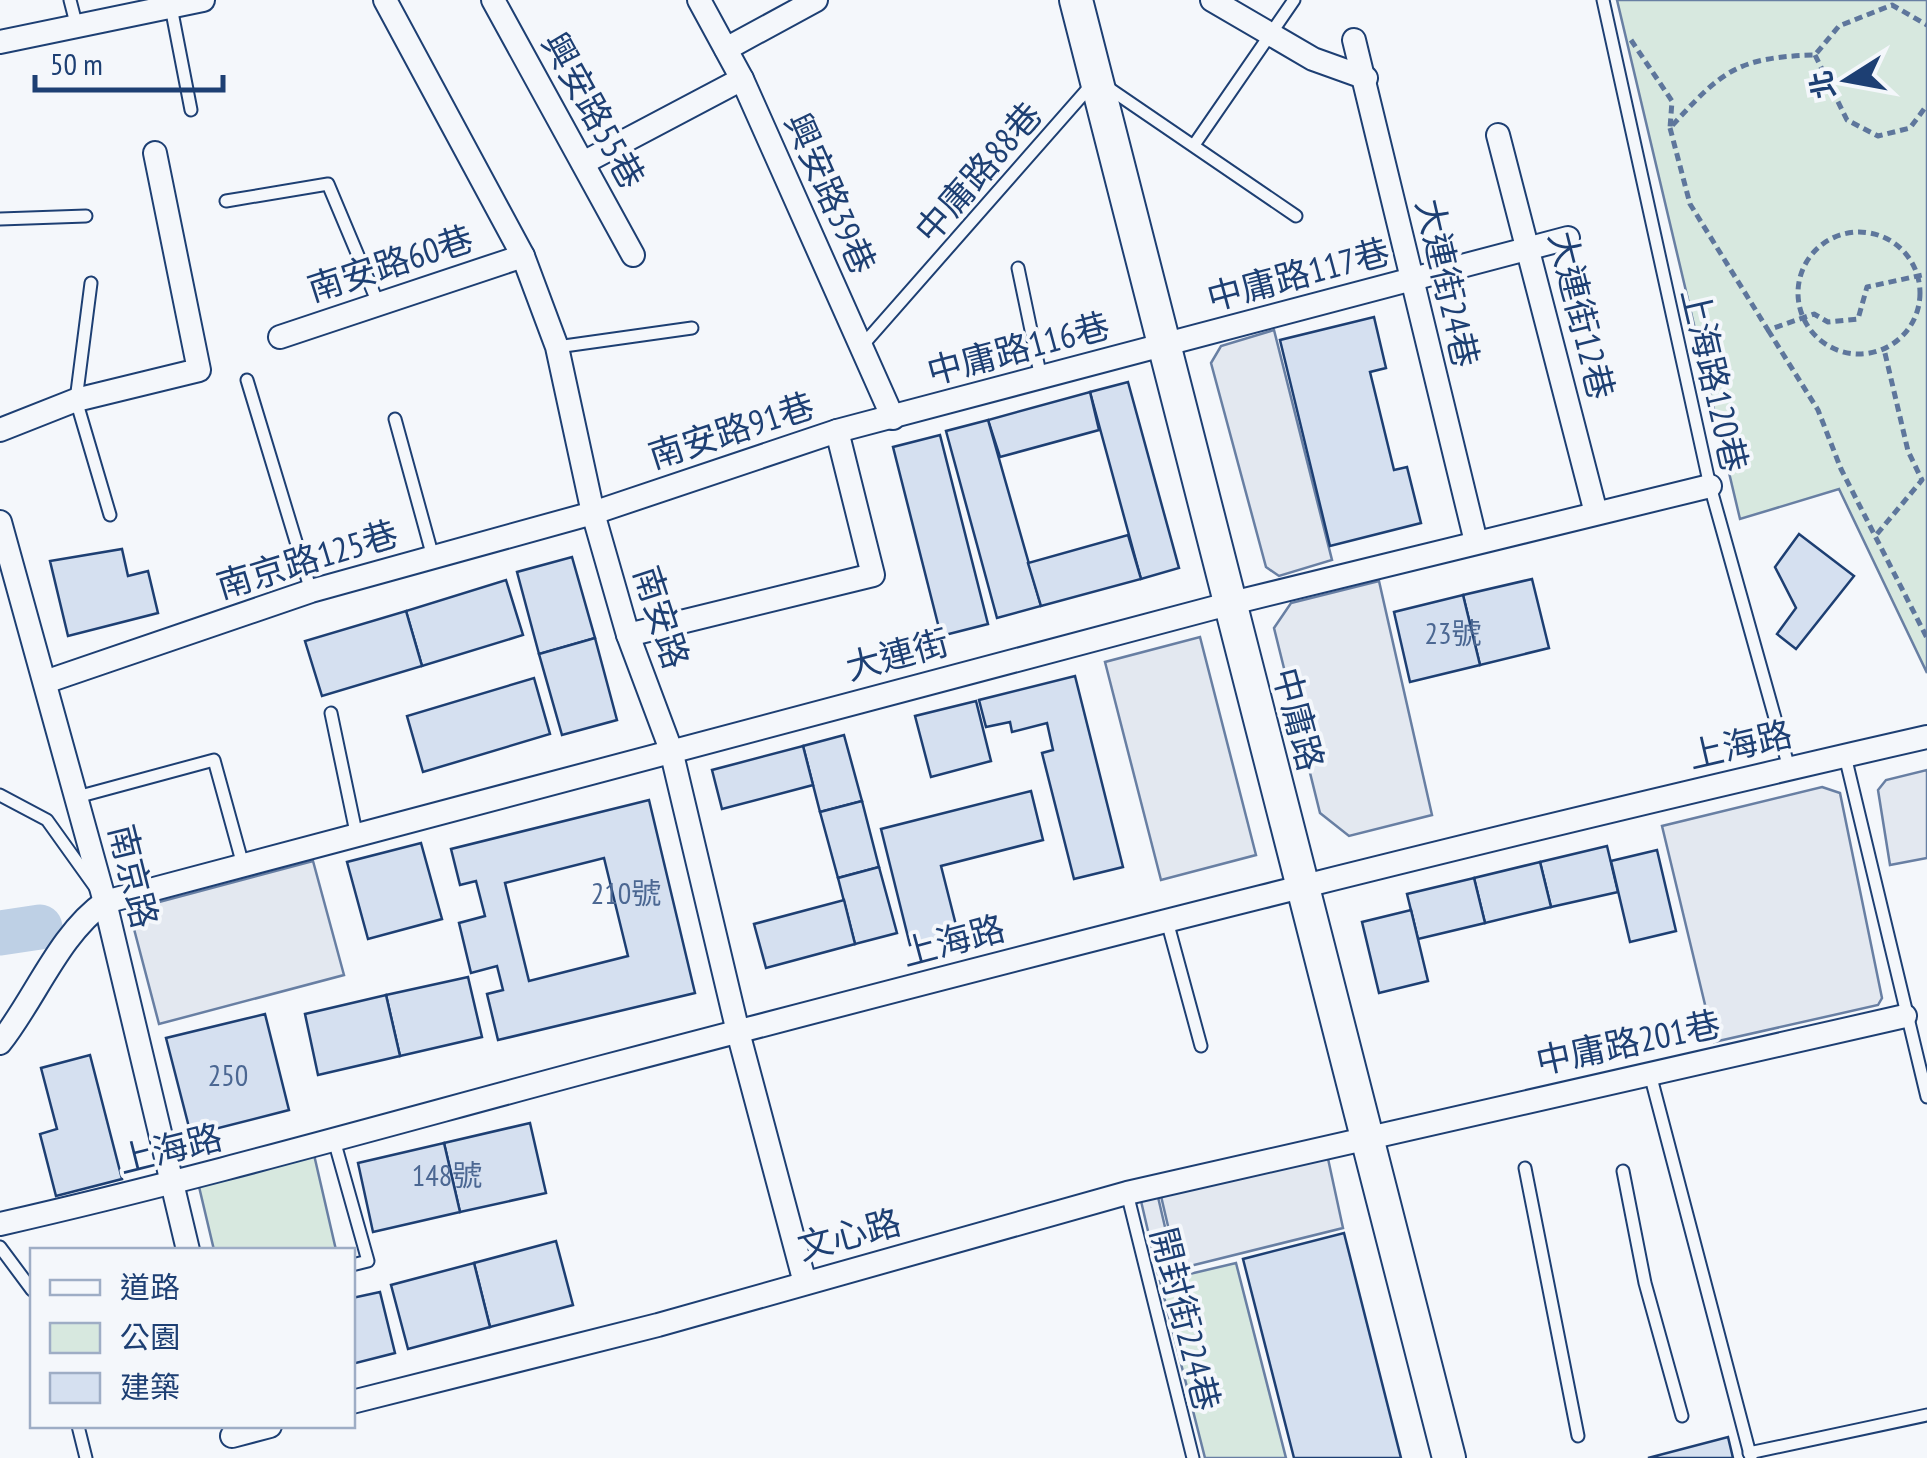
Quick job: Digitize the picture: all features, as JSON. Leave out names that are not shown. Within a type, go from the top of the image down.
[{"type":"street","points":[[0,42],[201,0]]},
{"type":"street","name":"南安路","points":[[386,0],[523,256],[557,347],[593,513],[628,636],[671,750],[738,1032],[805,1283]]},
{"type":"street","name":"興安路55巷","points":[[493,0],[633,255]]},
{"type":"street","name":"興安路39巷","points":[[699,0],[742,80],[893,418]]},
{"type":"street","points":[[726,49],[816,0]]},
{"type":"street","name":"中庸路","points":[[1076,0],[1161,346],[1449,1458]]},
{"type":"street","points":[[1212,0],[1313,59],[1366,78]]},
{"type":"street","name":"大連街24巷","points":[[1354,40],[1476,542]]},
{"type":"street","points":[[583,163],[742,80]]},
{"type":"street","name":"大連街12巷","points":[[1498,135],[1596,513]]},
{"type":"street","points":[[0,430],[76,400],[200,370],[155,153]]},
{"type":"street","name":"中庸路117巷","points":[[1161,346],[1568,238]]},
{"type":"street","name":"南安路60巷","points":[[280,337],[523,256]]},
{"type":"street","name":"中庸路116巷","points":[[893,418],[1161,346]]},
{"type":"street","name":"南安路91巷","points":[[593,513],[837,432],[893,418]]},
{"type":"street","points":[[628,636],[873,576],[837,432]]},
{"type":"street","name":"大連街","points":[[105,902],[1228,604],[1710,486]]},
{"type":"street","name":"南京路125巷","points":[[45,682],[311,590],[593,513]]},
{"type":"street","name":"南京路","points":[[0,522],[78,797],[188,1248]]},
{"type":"street","name":"上海路","points":[[0,1224],[174,1184],[1302,886],[1927,737]]},
{"type":"street","points":[[0,1043],[26,1010],[83,918],[105,902]]},
{"type":"street","name":"中庸路201巷","points":[[1365,1136],[1905,1016]]},
{"type":"street","name":"文心路","points":[[355,1401],[658,1326],[1126,1193],[1365,1136]]},
{"type":"street","points":[[232,1440],[265,1428]]},
{"type":"lane","points":[[70,0],[77,26]]},
{"type":"lane","points":[[1194,146],[1294,0]]},
{"type":"lane","name":"上海路120巷","points":[[1602,0],[1710,486],[1789,768]]},
{"type":"lane","points":[[171,7],[191,110]]},
{"type":"lane","points":[[1096,79],[1296,216]]},
{"type":"lane","name":"中庸路88巷","points":[[861,347],[1096,79]]},
{"type":"lane","points":[[226,202],[328,184],[378,303]]},
{"type":"lane","points":[[0,219],[86,216]]},
{"type":"lane","points":[[1018,268],[1040,378]]},
{"type":"lane","points":[[91,284],[76,400],[110,515]]},
{"type":"lane","points":[[557,347],[692,328]]},
{"type":"lane","points":[[246,380],[311,590]]},
{"type":"lane","points":[[395,419],[432,557]]},
{"type":"lane","points":[[331,714],[357,837]]},
{"type":"lane","points":[[1846,756],[1927,1097]]},
{"type":"lane","points":[[78,797],[214,760],[244,866]]},
{"type":"lane","points":[[0,795],[48,820],[105,902]]},
{"type":"lane","points":[[1167,921],[1200,1046]]},
{"type":"lane","points":[[1650,1074],[1750,1455],[1927,1415]]},
{"type":"lane","points":[[334,1140],[368,1261],[355,1264]]},
{"type":"lane","points":[[1526,1168],[1578,1436]]},
{"type":"lane","points":[[1622,1172],[1682,1416]]},
{"type":"lane","name":"開封街224巷","points":[[1126,1193],[1192,1458]]},
{"type":"lane","points":[[0,1247],[30,1287]]},
{"type":"lane","points":[[78,1428],[86,1458]]},
{"type":"path","points":[[1815,56],[1839,26],[1892,5],[1927,25]]},
{"type":"path","points":[[1623,29],[1672,100],[1670,128],[1690,204],[1818,410],[1841,470],[1927,638]]},
{"type":"path","points":[[1670,128],[1717,76],[1769,56],[1815,56]]},
{"type":"path","points":[[1815,56],[1848,120],[1878,136],[1910,128],[1927,105]]},
{"type":"path","points":[[1844,234],[1883,237],[1900,248],[1916,276],[1919,303],[1913,322],[1884,350],[1844,353],[1826,345],[1804,318],[1797,294],[1800,274],[1825,242],[1844,234]]},
{"type":"path","points":[[1768,330],[1814,314],[1828,322],[1858,320],[1867,287],[1927,274]]},
{"type":"path","points":[[1876,534],[1922,480],[1908,451],[1884,350]]},
{"type":"green space","points":[[1617,0],[1927,0],[1927,673],[1839,489],[1740,519]]},
{"type":"green space","points":[[312,1146],[336,1248],[214,1248],[196,1174]]},
{"type":"green space","points":[[1236,1263],[1286,1458],[1205,1458],[1160,1281]]},
{"type":"shaded area","points":[[1274,330],[1332,560],[1279,576],[1266,567],[1211,363],[1221,346]]},
{"type":"shaded area","points":[[1379,581],[1432,815],[1349,836],[1320,813],[1274,628],[1291,603]]},
{"type":"shaded area","points":[[1200,637],[1256,855],[1161,880],[1105,662]]},
{"type":"shaded area","points":[[1927,770],[1927,858],[1890,865],[1878,790],[1886,780]]},
{"type":"shaded area","points":[[1822,787],[1840,793],[1882,998],[1878,1005],[1714,1042],[1662,826]]},
{"type":"shaded area","points":[[313,861],[344,975],[159,1024],[129,910]]},
{"type":"shaded area","points":[[1327,1154],[1343,1228],[1178,1269],[1161,1196]]},
{"type":"shaded area","points":[[1158,1197],[1175,1270],[1158,1274],[1141,1201]]},
{"type":"building","points":[[1374,317],[1386,368],[1370,372],[1394,470],[1407,467],[1421,523],[1330,546],[1280,340]]},
{"type":"building","points":[[1128,382],[1179,568],[1141,579],[1090,392]]},
{"type":"building","points":[[1090,392],[1099,430],[1000,457],[988,420]]},
{"type":"building","points":[[988,420],[1041,606],[997,618],[946,431]]},
{"type":"building","points":[[940,435],[988,624],[941,636],[893,447]]},
{"type":"building","points":[[1799,534],[1854,576],[1796,649],[1777,634],[1796,608],[1775,567]]},
{"type":"building","points":[[1128,535],[1141,579],[1041,606],[1028,563]]},
{"type":"building","points":[[122,549],[128,576],[148,571],[158,613],[68,636],[50,561]]},
{"type":"building","points":[[572,557],[595,638],[539,654],[517,572]]},
{"type":"building","points":[[1532,579],[1549,648],[1480,665],[1463,595]]},
{"type":"building","points":[[506,580],[523,635],[422,666],[406,611]]},
{"type":"building","points":[[1463,595],[1480,665],[1410,682],[1394,612]]},
{"type":"building","points":[[406,611],[422,666],[322,696],[305,641]]},
{"type":"building","points":[[595,638],[617,720],[562,735],[539,654]]},
{"type":"building","points":[[1075,676],[1123,867],[1074,879],[1042,753],[1053,750],[1047,723],[1012,732],[1010,722],[986,727],[979,700]]},
{"type":"building","points":[[534,678],[550,734],[423,772],[407,716]]},
{"type":"building","points":[[976,701],[991,761],[931,777],[915,716]]},
{"type":"building","points":[[844,735],[862,801],[820,812],[803,746]]},
{"type":"building","points":[[803,746],[813,785],[722,809],[712,770]]},
{"type":"building","points":[[1031,791],[1043,840],[941,866],[958,933],[910,945],[881,829]]},
{"type":"building","points":[[649,800],[695,993],[498,1040],[487,994],[503,990],[497,966],[471,973],[459,923],[485,916],[476,881],[460,885],[451,849]],"holes":[[[604,858],[628,956],[529,981],[505,883]]]},
{"type":"building","points":[[862,801],[879,867],[838,878],[820,812]]},
{"type":"building","points":[[421,843],[442,919],[368,939],[347,862]]},
{"type":"building","points":[[1607,846],[1618,892],[1551,907],[1540,862]]},
{"type":"building","points":[[1657,850],[1676,931],[1630,942],[1611,861]]},
{"type":"building","points":[[1540,862],[1551,907],[1485,923],[1474,878]]},
{"type":"building","points":[[879,867],[897,933],[855,944],[838,878]]},
{"type":"building","points":[[1474,878],[1485,923],[1418,939],[1407,894]]},
{"type":"building","points":[[844,900],[855,944],[766,968],[754,924]]},
{"type":"building","points":[[1411,910],[1428,981],[1379,993],[1362,922]]},
{"type":"building","points":[[468,977],[482,1037],[400,1056],[386,995]]},
{"type":"building","points":[[386,995],[400,1056],[318,1075],[305,1014]]},
{"type":"building","points":[[265,1014],[289,1110],[191,1135],[166,1038]]},
{"type":"building","points":[[90,1055],[122,1179],[56,1196],[40,1134],[57,1129],[41,1068]]},
{"type":"building","points":[[530,1123],[546,1193],[460,1212],[444,1143]]},
{"type":"building","points":[[444,1143],[460,1212],[373,1232],[358,1163]]},
{"type":"building","points":[[1344,1233],[1401,1458],[1294,1458],[1243,1259]]},
{"type":"building","points":[[556,1241],[573,1305],[490,1327],[474,1263]]},
{"type":"building","points":[[474,1263],[490,1327],[408,1349],[391,1285]]},
{"type":"building","points":[[380,1292],[395,1353],[355,1363],[355,1297]]},
{"type":"building","points":[[1728,1437],[1733,1458],[1648,1458]]},
{"type":"waterway","points":[[0,933],[40,927]]}]
